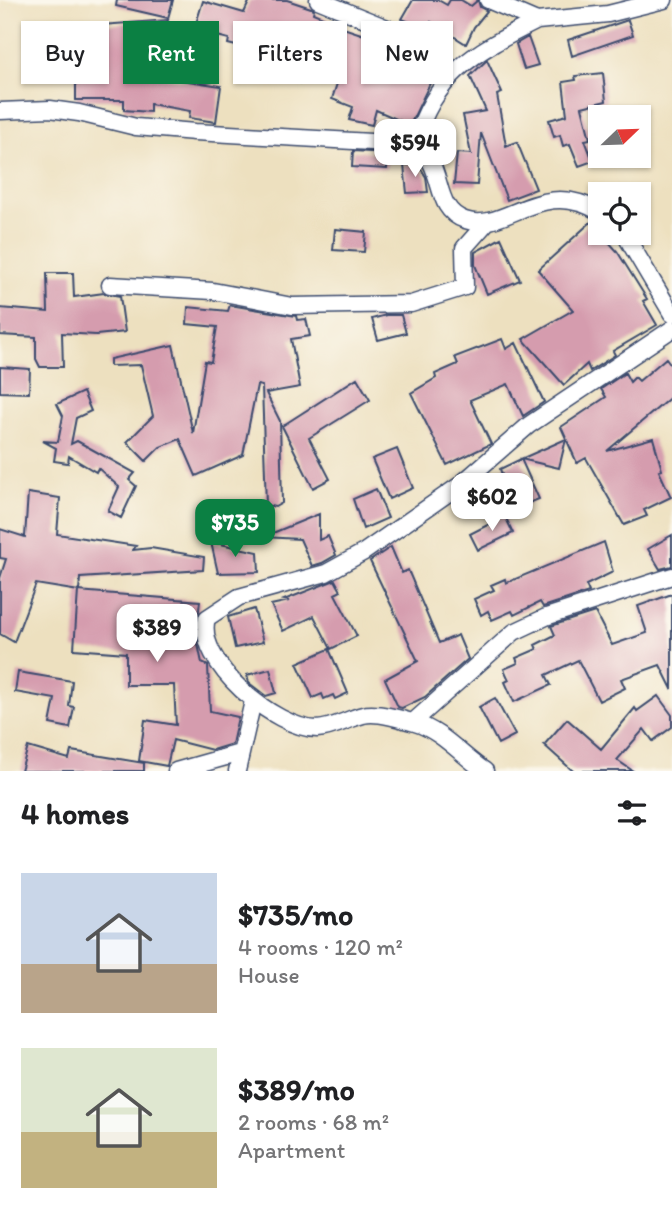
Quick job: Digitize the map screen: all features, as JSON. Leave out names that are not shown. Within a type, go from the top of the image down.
[{"type":"street","points":[[318,0],[370,21]]},
{"type":"street","points":[[488,0],[537,21]]},
{"type":"street","points":[[453,72],[499,40],[537,21],[608,14],[664,0]]},
{"type":"street","points":[[413,147],[425,112],[444,84]]},
{"type":"street","points":[[0,111],[50,109],[136,127],[389,143],[413,147],[431,160],[441,195],[453,214],[468,221],[488,221],[549,200],[588,204]]},
{"type":"street","points":[[110,285],[213,291],[292,306],[411,304],[461,291],[465,287],[464,248],[488,221]]},
{"type":"street","points":[[631,245],[672,314]]},
{"type":"street","points":[[485,771],[430,728],[413,722],[366,713],[333,727],[315,729],[253,701],[209,649],[204,626],[207,618],[239,597],[326,573],[364,552],[460,485],[529,425],[672,329]]},
{"type":"street","points":[[413,722],[513,632],[546,617],[672,576]]},
{"type":"street","points":[[237,771],[253,701]]},
{"type":"street","points":[[176,771],[240,753]]},
{"type":"building","points":[[117,0],[173,0],[168,18],[116,6]]},
{"type":"building","points":[[250,0],[287,0],[314,9],[313,13],[332,21],[233,21],[233,45],[228,44],[229,39],[219,36],[219,21],[197,21],[203,1],[244,13]]},
{"type":"building","points":[[413,0],[438,0],[447,5],[450,0],[461,0],[471,6],[478,0],[480,7],[487,11],[474,27],[466,44],[453,36],[453,21],[402,19]]},
{"type":"building","points":[[628,20],[633,35],[572,56],[568,40]]},
{"type":"building","points":[[123,23],[123,84],[221,86],[216,122],[189,118],[190,111],[150,104],[150,112],[124,110],[124,100],[76,100],[76,84],[109,84],[109,24]]},
{"type":"building","points":[[347,29],[361,34],[361,84],[430,84],[410,125],[376,110],[372,125],[349,120],[353,107],[332,99],[337,84],[347,84]]},
{"type":"building","points":[[528,37],[538,65],[524,69],[516,44]]},
{"type":"building","points":[[487,60],[502,93],[497,95],[506,146],[517,142],[536,189],[507,200],[481,133],[477,185],[454,184],[457,153],[471,154],[463,115],[486,111],[470,76]]},
{"type":"building","points":[[603,73],[606,101],[582,107],[588,131],[588,139],[585,140],[588,163],[579,166],[570,144],[563,146],[560,135],[554,137],[549,120],[567,115],[563,82],[576,80],[575,76]]},
{"type":"building","points":[[353,151],[388,153],[387,169],[352,167]]},
{"type":"building","points":[[418,164],[426,177],[428,192],[407,193],[404,165]]},
{"type":"building","points":[[588,225],[588,245],[612,245],[617,251],[647,299],[643,301],[657,325],[613,351],[615,355],[590,371],[587,364],[564,385],[523,339],[573,310],[538,270]]},
{"type":"building","points":[[335,229],[366,232],[364,252],[333,250]]},
{"type":"building","points":[[501,238],[520,280],[487,294],[475,265],[475,252]]},
{"type":"building","points":[[47,273],[73,273],[74,297],[104,293],[120,296],[125,332],[96,335],[62,333],[63,367],[40,367],[36,359],[36,337],[0,335],[0,308],[48,312]]},
{"type":"building","points":[[230,305],[296,316],[297,320],[306,319],[310,336],[291,339],[300,387],[266,393],[280,421],[282,503],[275,507],[266,505],[262,386],[257,385],[243,455],[196,476],[180,439],[160,447],[146,461],[127,442],[153,416],[141,365],[110,366],[110,359],[173,345],[193,433],[205,361],[211,362],[217,327],[187,324],[188,307],[228,311]]},
{"type":"building","points":[[401,315],[406,333],[378,340],[372,319]]},
{"type":"building","points":[[502,339],[506,349],[516,343],[544,402],[523,416],[508,384],[470,400],[491,444],[447,465],[411,393],[436,378],[435,374],[458,364],[455,357]]},
{"type":"building","points":[[666,358],[672,366],[672,396],[607,451],[653,438],[662,470],[659,471],[671,497],[644,510],[647,516],[624,525],[586,458],[577,463],[561,427],[606,397],[601,389],[625,373],[630,382],[635,377],[639,381]]},
{"type":"building","points":[[0,367],[30,369],[29,393],[0,392]]},
{"type":"building","points":[[357,378],[370,400],[309,438],[330,479],[313,488],[282,426]]},
{"type":"building","points":[[83,392],[91,411],[76,418],[71,444],[77,441],[135,473],[129,480],[136,486],[121,518],[108,511],[119,487],[98,468],[96,472],[69,456],[68,463],[54,461],[56,448],[43,441],[58,442],[63,416],[57,404]]},
{"type":"building","points":[[566,439],[559,468],[521,459]]},
{"type":"building","points":[[397,449],[413,488],[389,499],[372,459]]},
{"type":"building","points":[[521,459],[539,499],[514,509],[500,469]]},
{"type":"building","points":[[376,489],[388,518],[363,529],[353,499]]},
{"type":"building","points":[[28,493],[60,498],[57,534],[136,546],[133,550],[151,548],[204,557],[203,570],[80,578],[79,591],[36,584],[14,642],[0,634],[0,578],[6,559],[0,558],[0,529],[25,537]]},
{"type":"building","points":[[319,514],[319,540],[328,536],[336,555],[322,563],[312,566],[300,539],[263,537]]},
{"type":"building","points":[[505,516],[513,533],[478,550],[470,534]]},
{"type":"building","points":[[672,535],[672,566],[660,569],[648,549]]},
{"type":"building","points":[[211,542],[258,552],[259,572],[218,573]]},
{"type":"building","points":[[604,542],[613,572],[586,585],[589,592],[543,607],[540,602],[514,615],[512,611],[492,620],[488,611],[481,615],[474,599],[494,590],[491,585],[505,579],[506,583]]},
{"type":"building","points":[[391,547],[402,573],[408,570],[439,643],[458,635],[468,659],[425,697],[402,708],[398,707],[385,679],[418,661],[370,561]]},
{"type":"building","points":[[335,580],[341,591],[335,594],[357,636],[331,649],[314,616],[283,631],[271,605],[289,601],[284,600]]},
{"type":"building","points":[[78,591],[200,601],[196,635],[202,663],[208,666],[210,711],[238,717],[232,744],[212,750],[173,740],[167,766],[139,761],[145,720],[176,725],[174,685],[126,685],[126,653],[74,649]]},
{"type":"building","points":[[672,594],[672,689],[660,665],[621,679],[625,688],[599,701],[578,660],[546,675],[551,685],[514,702],[505,682],[509,680],[504,669],[518,663],[516,658],[537,649],[535,645],[555,635],[551,626],[595,612],[612,645],[647,633],[638,606]]},
{"type":"building","points":[[254,609],[263,642],[235,648],[228,617]]},
{"type":"building","points":[[329,649],[348,693],[335,699],[333,695],[324,699],[322,694],[313,698],[297,663]]},
{"type":"building","points":[[270,669],[276,693],[266,696],[249,683],[247,675]]},
{"type":"building","points":[[18,672],[72,681],[69,706],[74,707],[70,728],[50,724],[55,699],[15,692]]},
{"type":"building","points":[[658,696],[672,715],[672,727],[653,741],[644,729],[617,760],[633,771],[573,771],[544,745],[567,719],[601,749],[635,708],[637,711]]},
{"type":"building","points":[[495,698],[515,735],[498,744],[479,707]]},
{"type":"building","points":[[28,747],[69,759],[71,751],[144,763],[144,771],[21,771]]}]
